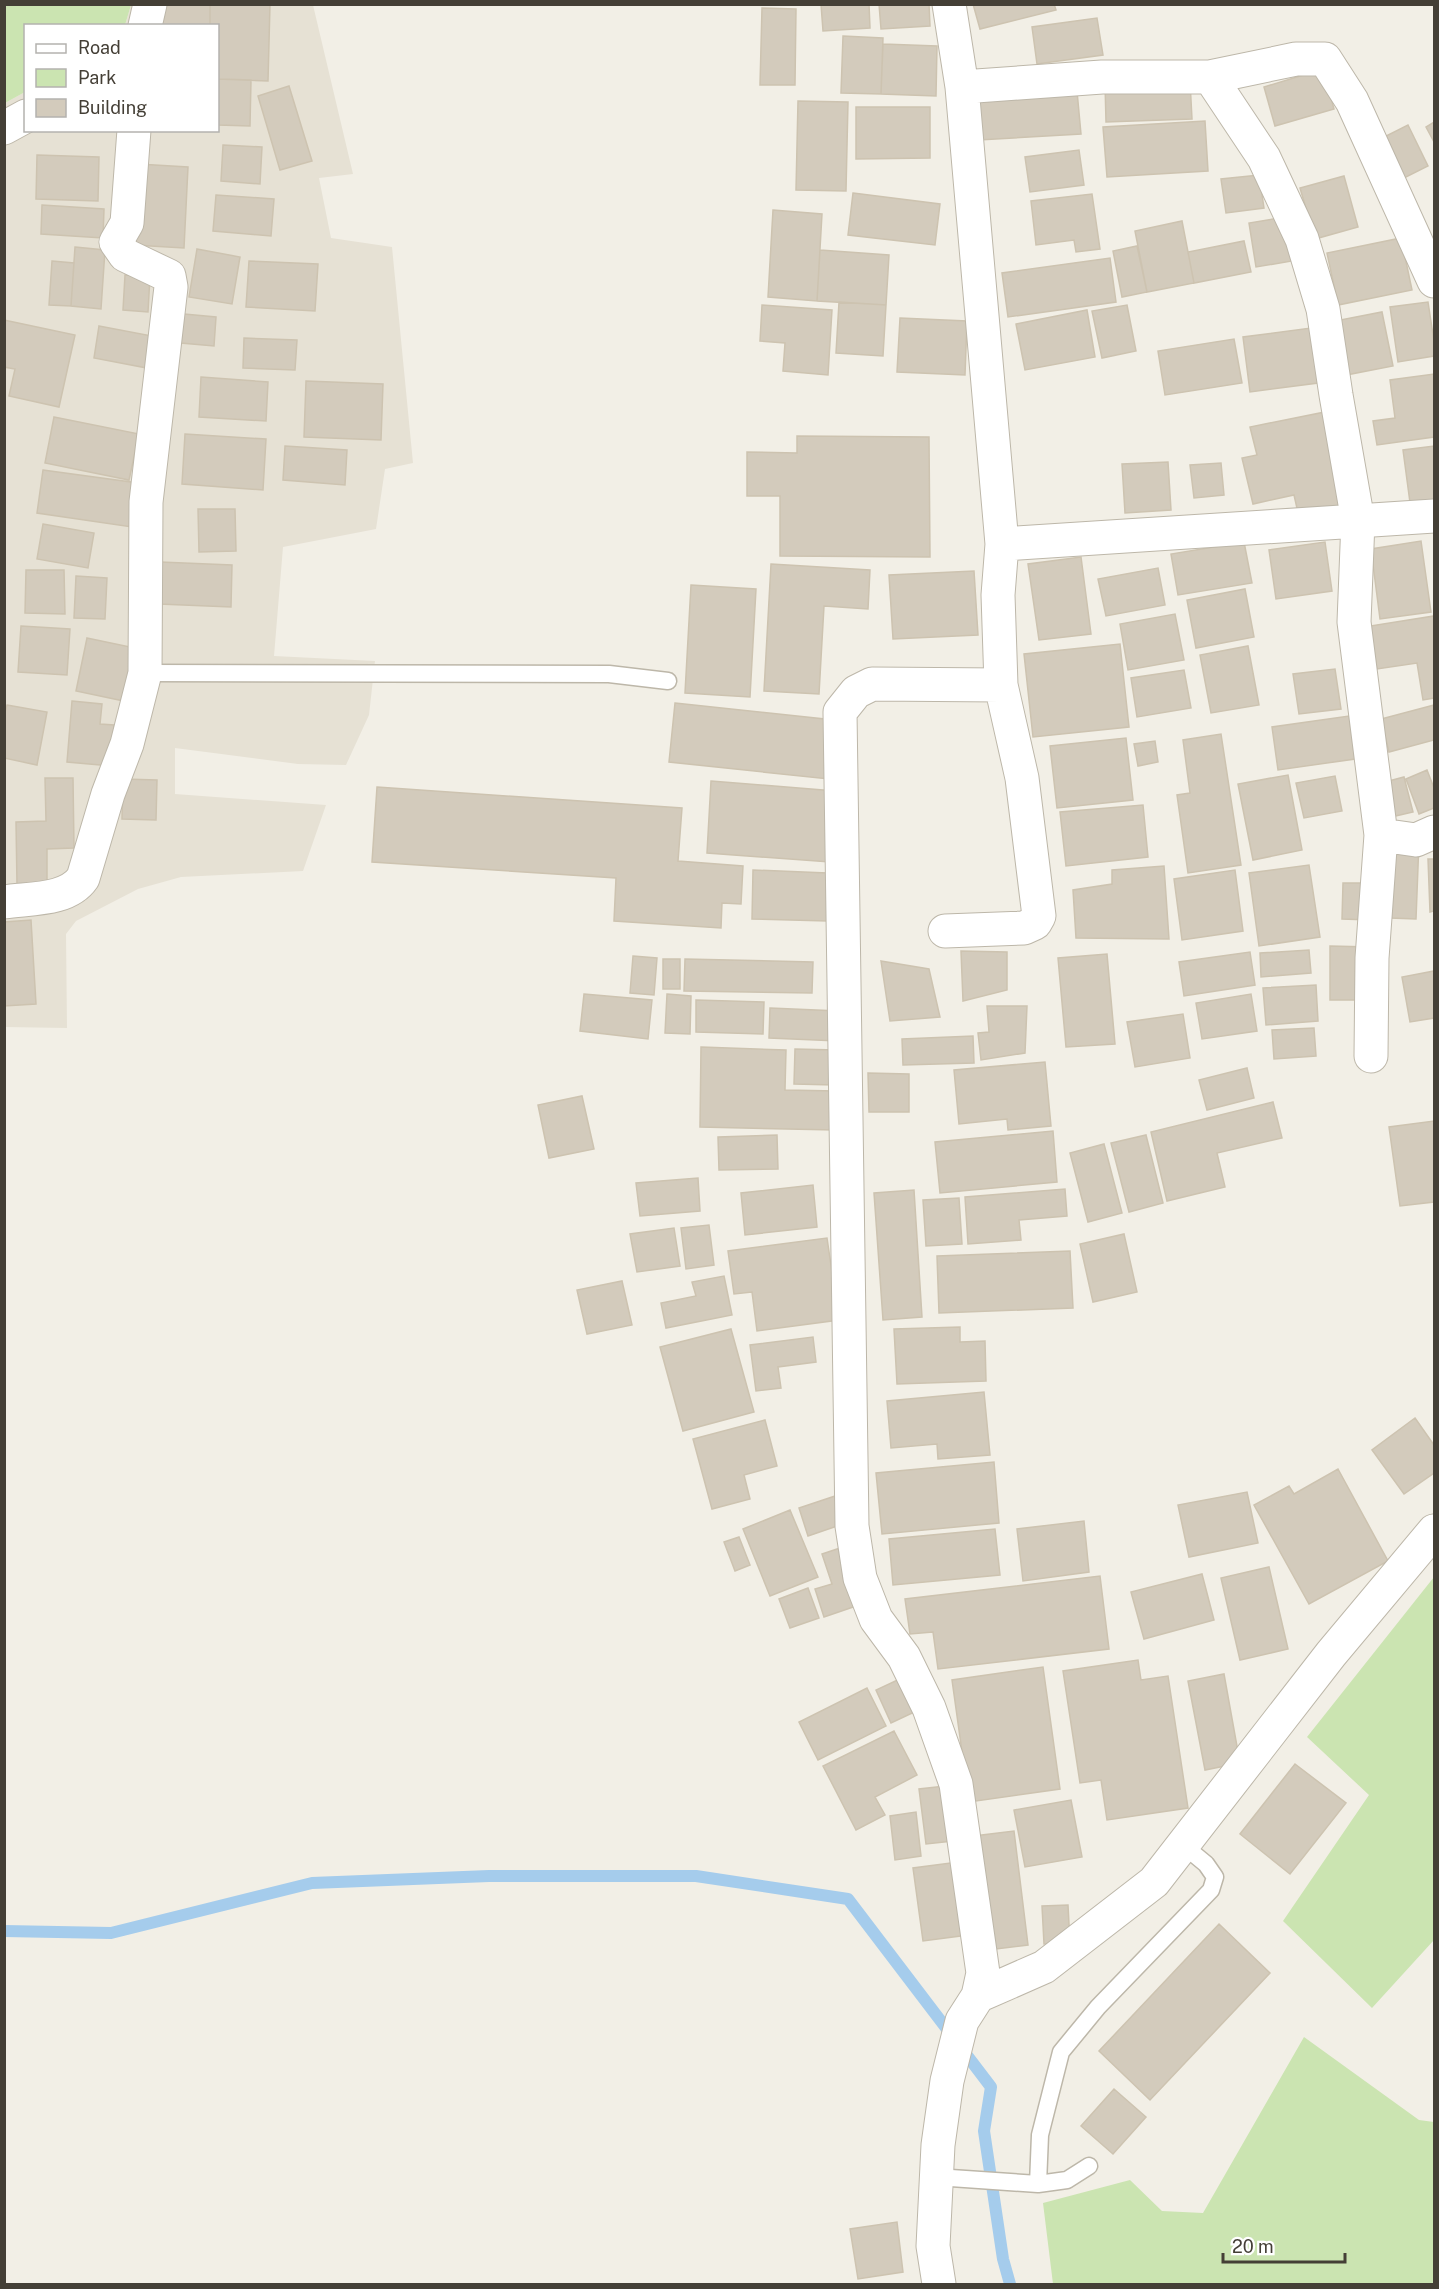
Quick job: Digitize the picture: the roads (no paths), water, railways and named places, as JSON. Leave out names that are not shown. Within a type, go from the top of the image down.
[{"type":"street","points":[[145,24],[150,4]]},
{"type":"street","points":[[945,931],[1024,928],[1035,923],[1039,915],[1022,778],[1001,685],[998,595],[1002,544],[962,87],[949,4]]},
{"type":"street","points":[[962,87],[1102,77],[1210,77],[1296,59],[1325,59],[1352,101],[1434,281]]},
{"type":"street","points":[[1210,77],[1264,158],[1302,238],[1323,309],[1358,521],[1353,622],[1381,835],[1372,958],[1371,1056]]},
{"type":"street","points":[[4,128],[24,117]]},
{"type":"street","points":[[4,902],[67,893],[77,887],[83,878],[108,794],[127,744],[145,673],[146,502],[171,287],[169,276],[125,255],[116,242],[127,223],[134,132]]},
{"type":"street","points":[[1002,544],[1434,516]]},
{"type":"street","points":[[939,2284],[933,2246],[938,2145],[947,2081],[983,1972],[956,1784],[929,1708],[904,1657],[876,1619],[860,1578],[852,1526],[840,712],[856,692],[872,684],[1001,685]]},
{"type":"street","points":[[1381,835],[1416,840],[1434,832]]},
{"type":"street","points":[[970,2009],[1044,1966],[1154,1882],[1331,1654],[1434,1531]]},
{"type":"lane","points":[[145,673],[609,674],[668,681]]},
{"type":"lane","points":[[1038,2184],[1040,2135],[1061,2052],[1098,2007],[1211,1890],[1215,1877],[1206,1864],[1183,1845]]},
{"type":"lane","points":[[936,2177],[1038,2184],[1067,2180],[1089,2166]]},
{"type":"waterway","points":[[4,1931],[111,1933],[312,1883],[489,1876],[696,1876],[848,1899],[991,2087],[984,2131],[1003,2259],[1010,2284]]}]
